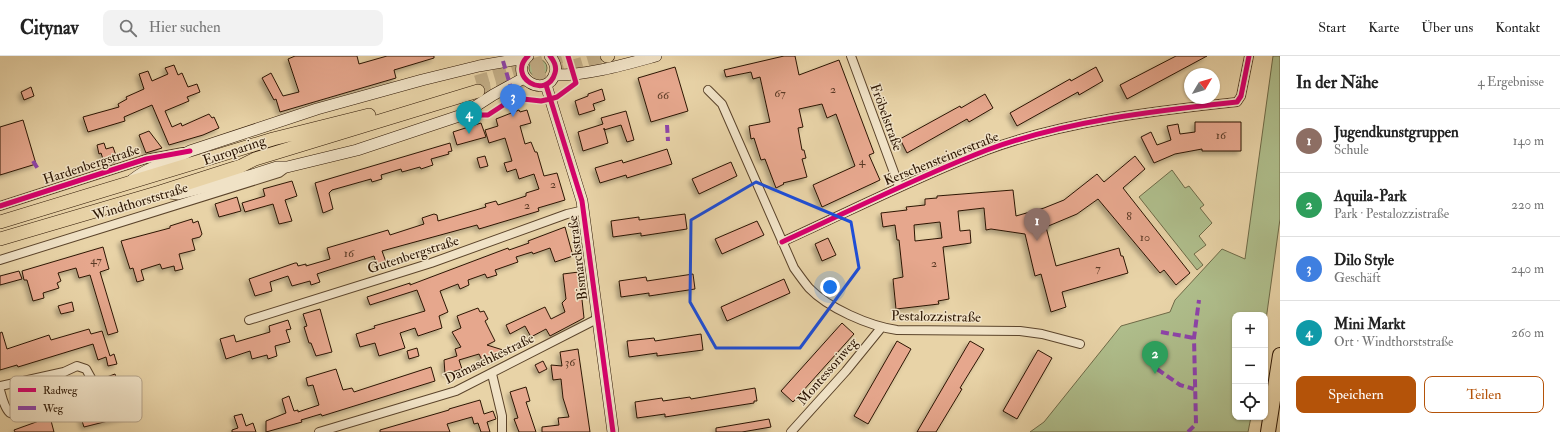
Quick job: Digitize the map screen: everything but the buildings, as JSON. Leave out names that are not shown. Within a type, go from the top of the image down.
[{"type":"highway","name":"Europaring","points":[[0,222],[273,139],[323,125],[356,119],[477,86],[255,159],[241,166],[0,240]]},
{"type":"highway","points":[[1268,432],[1280,355]]},
{"type":"main road","points":[[554,75],[574,75],[612,68],[656,56]]},
{"type":"main road","points":[[526,57],[522,69],[524,78],[533,85],[546,85],[554,75],[555,65],[552,57]]},
{"type":"main road","name":"Hardenbergstraße","points":[[190,151],[317,109],[422,80],[526,57]]},
{"type":"main road","name":"Windthorststraße","points":[[160,192],[178,194],[277,167],[288,167],[357,150],[462,115],[493,94],[524,78]]},
{"type":"main road","name":"Bismarckstraße","points":[[546,85],[584,210],[596,319],[613,432]]},
{"type":"main road","name":"Europaring","points":[[128,184],[140,172],[170,161],[190,151]]},
{"type":"street","name":"Fröbelstraße","points":[[851,56],[899,186]]},
{"type":"street","name":"Kerschensteinerstraße","points":[[782,242],[899,186],[987,150],[1067,126],[1184,107],[1237,102],[1241,96],[1249,56]]},
{"type":"street","name":"Pestalozzistraße","points":[[708,90],[716,96],[722,104],[794,268],[809,288],[820,297],[847,313],[881,328],[897,330],[1020,331],[1042,334],[1080,344]]},
{"type":"street","name":"Hardenbergstraße","points":[[0,206],[146,159],[190,151]]},
{"type":"street","name":"Windthorststraße","points":[[0,260],[279,173],[288,167]]},
{"type":"street","name":"Gutenbergstraße","points":[[250,320],[431,263],[567,214],[584,210]]},
{"type":"street","name":"Damaschkestraße","points":[[319,432],[456,390],[492,374],[596,319]]},
{"type":"street","name":"Montessoriweg","points":[[792,432],[881,328]]},
{"type":"street","points":[[46,376],[64,372],[77,366],[86,370],[90,376]]},
{"type":"street","points":[[492,374],[502,416],[502,432]]},
{"type":"street","points":[[0,386],[10,384]]},
{"type":"street","points":[[0,390],[10,413]]},
{"type":"highlighted area","points":[[756,182],[851,222],[859,268],[800,348],[716,348],[690,302],[691,220]]},
{"type":"green space","points":[[1273,56],[1280,56],[1280,219],[1267,312],[1232,312],[1232,420],[1250,420],[1248,432],[1030,432],[1044,422],[1121,326],[1170,312],[1175,300],[1222,249],[1245,259]]},
{"type":"green space","points":[[534,59],[542,59],[547,64],[545,75],[542,77],[534,77],[529,72],[529,64]]},
{"type":"green space","points":[[1172,170],[1185,188],[1189,186],[1204,205],[1200,208],[1212,223],[1199,236],[1206,245],[1194,254],[1203,265],[1197,270],[1139,197]]},
{"type":"tunnel","points":[[476,82],[563,56]]},
{"type":"tunnel","points":[[478,91],[503,87],[607,56]]},
{"type":"marked path","points":[[503,61],[514,98]]},
{"type":"marked path","points":[[667,125],[668,141]]},
{"type":"marked path","points":[[33,161],[38,169]]},
{"type":"marked path","points":[[1188,432],[1196,424],[1194,338],[1199,300]]},
{"type":"marked path","points":[[1161,332],[1194,338]]},
{"type":"marked path","points":[[1157,369],[1180,385],[1194,389]]},
{"type":"cycle path","points":[[528,56],[523,64],[522,71],[525,78],[530,83],[537,85],[544,85],[551,81],[555,73],[555,64],[550,56]]},
{"type":"cycle path","points":[[462,115],[488,115],[514,98],[541,101],[557,97],[576,83],[568,56]]},
{"type":"cycle path","points":[[782,242],[935,171],[987,150],[1017,140],[1079,124],[1110,118],[1237,102],[1241,96],[1249,56]]},
{"type":"cycle path","points":[[546,85],[582,201],[613,432]]},
{"type":"cycle path","points":[[0,206],[146,159],[190,151]]},
{"type":"place","name":"Dilo Style","points":[[513,117]]},
{"type":"place","name":"Mini Markt","points":[[469,134]]},
{"type":"place","name":"Jugendkunstgruppen","points":[[1037,241]]},
{"type":"place","name":"Aquila-Park","points":[[1155,374]]}]
